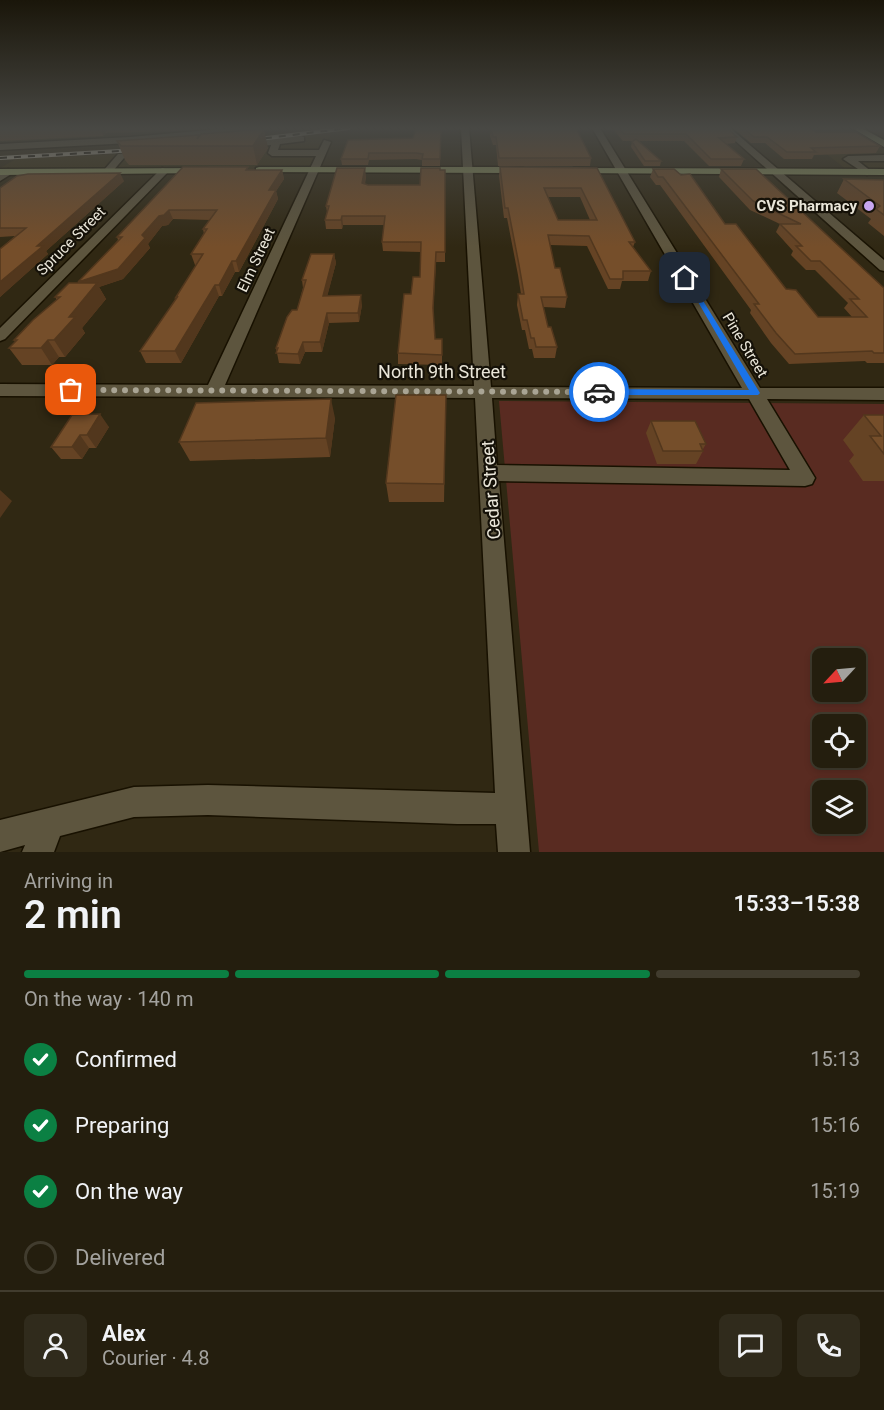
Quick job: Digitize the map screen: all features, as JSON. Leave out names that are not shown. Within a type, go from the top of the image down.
[{"type":"main road","points":[[5,172],[211,170]]},
{"type":"main road","points":[[244,170],[538,170]]},
{"type":"main road","points":[[560,171],[884,172]]},
{"type":"street","name":"Pine Street","points":[[490,473],[805,478],[618,168]]},
{"type":"street","points":[[771,168],[884,267]]},
{"type":"street","points":[[861,168],[867,172]]},
{"type":"street","name":"Spruce Street","points":[[0,336],[165,170]]},
{"type":"street","name":"Elm Street","points":[[213,391],[316,170]]},
{"type":"street","name":"Cedar Street","points":[[468,170],[514,852]]},
{"type":"street","points":[[0,178],[5,172]]},
{"type":"street","name":"North 9th Street","points":[[0,390],[884,394]]},
{"type":"street","points":[[0,836],[43,839],[134,802],[208,800],[458,809],[511,808]]},
{"type":"shaded area","points":[[0,168],[317,168],[316,170],[11,171],[0,178]]},
{"type":"shaded area","points":[[844,168],[884,168],[884,172],[850,172]]},
{"type":"shaded area","points":[[499,401],[884,404],[884,852],[539,852]]},
{"type":"building","points":[[182,168],[282,170],[269,190],[276,190],[236,261],[232,261],[219,285],[215,285],[175,351],[140,351],[178,296],[176,297],[203,254],[191,254],[207,229],[203,229],[217,210],[169,210],[159,216],[142,235],[145,238],[118,269],[78,282],[122,237],[117,237]]},
{"type":"building","points":[[337,168],[365,168],[362,183],[368,185],[420,185],[421,168],[445,170],[445,252],[436,252],[433,308],[435,339],[442,339],[442,355],[398,353],[404,294],[411,294],[413,277],[420,277],[421,242],[382,242],[385,216],[342,216],[341,220],[325,220],[329,206],[326,206]]},
{"type":"building","points":[[500,168],[597,168],[635,242],[629,242],[651,271],[623,271],[623,279],[610,279],[589,236],[548,235],[555,268],[560,268],[567,297],[541,297],[548,327],[551,327],[557,347],[536,347],[534,338],[531,338],[527,320],[523,320],[518,294],[524,294],[508,208],[505,208]],"holes":[[[544,188],[581,188],[597,220],[558,220]]]},
{"type":"building","points":[[653,169],[674,169],[681,175],[690,174],[725,224],[736,224],[786,289],[796,290],[818,317],[867,317],[850,299],[859,299],[820,261],[811,261],[796,246],[802,246],[780,224],[801,224],[753,201],[721,169],[756,169],[884,288],[884,353],[872,351],[795,354],[754,304],[759,304],[663,177],[658,177]]},
{"type":"building","points":[[120,173],[37,246],[43,246],[0,282],[0,249],[26,228],[0,228],[0,188],[17,176],[28,174]]},
{"type":"building","points":[[844,179],[884,180],[884,215],[876,209],[880,206]]},
{"type":"building","points":[[311,254],[334,254],[323,296],[361,295],[358,313],[327,313],[320,342],[303,342],[298,354],[276,353],[287,317],[292,310],[297,310],[306,280],[302,280]]},
{"type":"building","points":[[69,283],[97,283],[69,317],[75,317],[54,340],[48,340],[41,348],[9,348],[33,320],[60,297],[55,297]]},
{"type":"building","points":[[396,395],[446,395],[444,484],[386,483]]},
{"type":"building","points":[[331,399],[326,438],[179,442],[196,403]]},
{"type":"building","points":[[100,414],[87,435],[80,435],[72,447],[51,447],[72,415]]},
{"type":"building","points":[[864,415],[884,415],[884,454],[870,436],[881,436]]},
{"type":"building","points":[[651,421],[695,421],[706,444],[700,444],[703,451],[663,451]]},
{"type":"way so far","points":[[71,390],[599,392]]},
{"type":"place","name":"CVS Pharmacy","points":[[869,206]]},
{"type":"route","points":[[599,392],[755,393],[685,278]]}]
